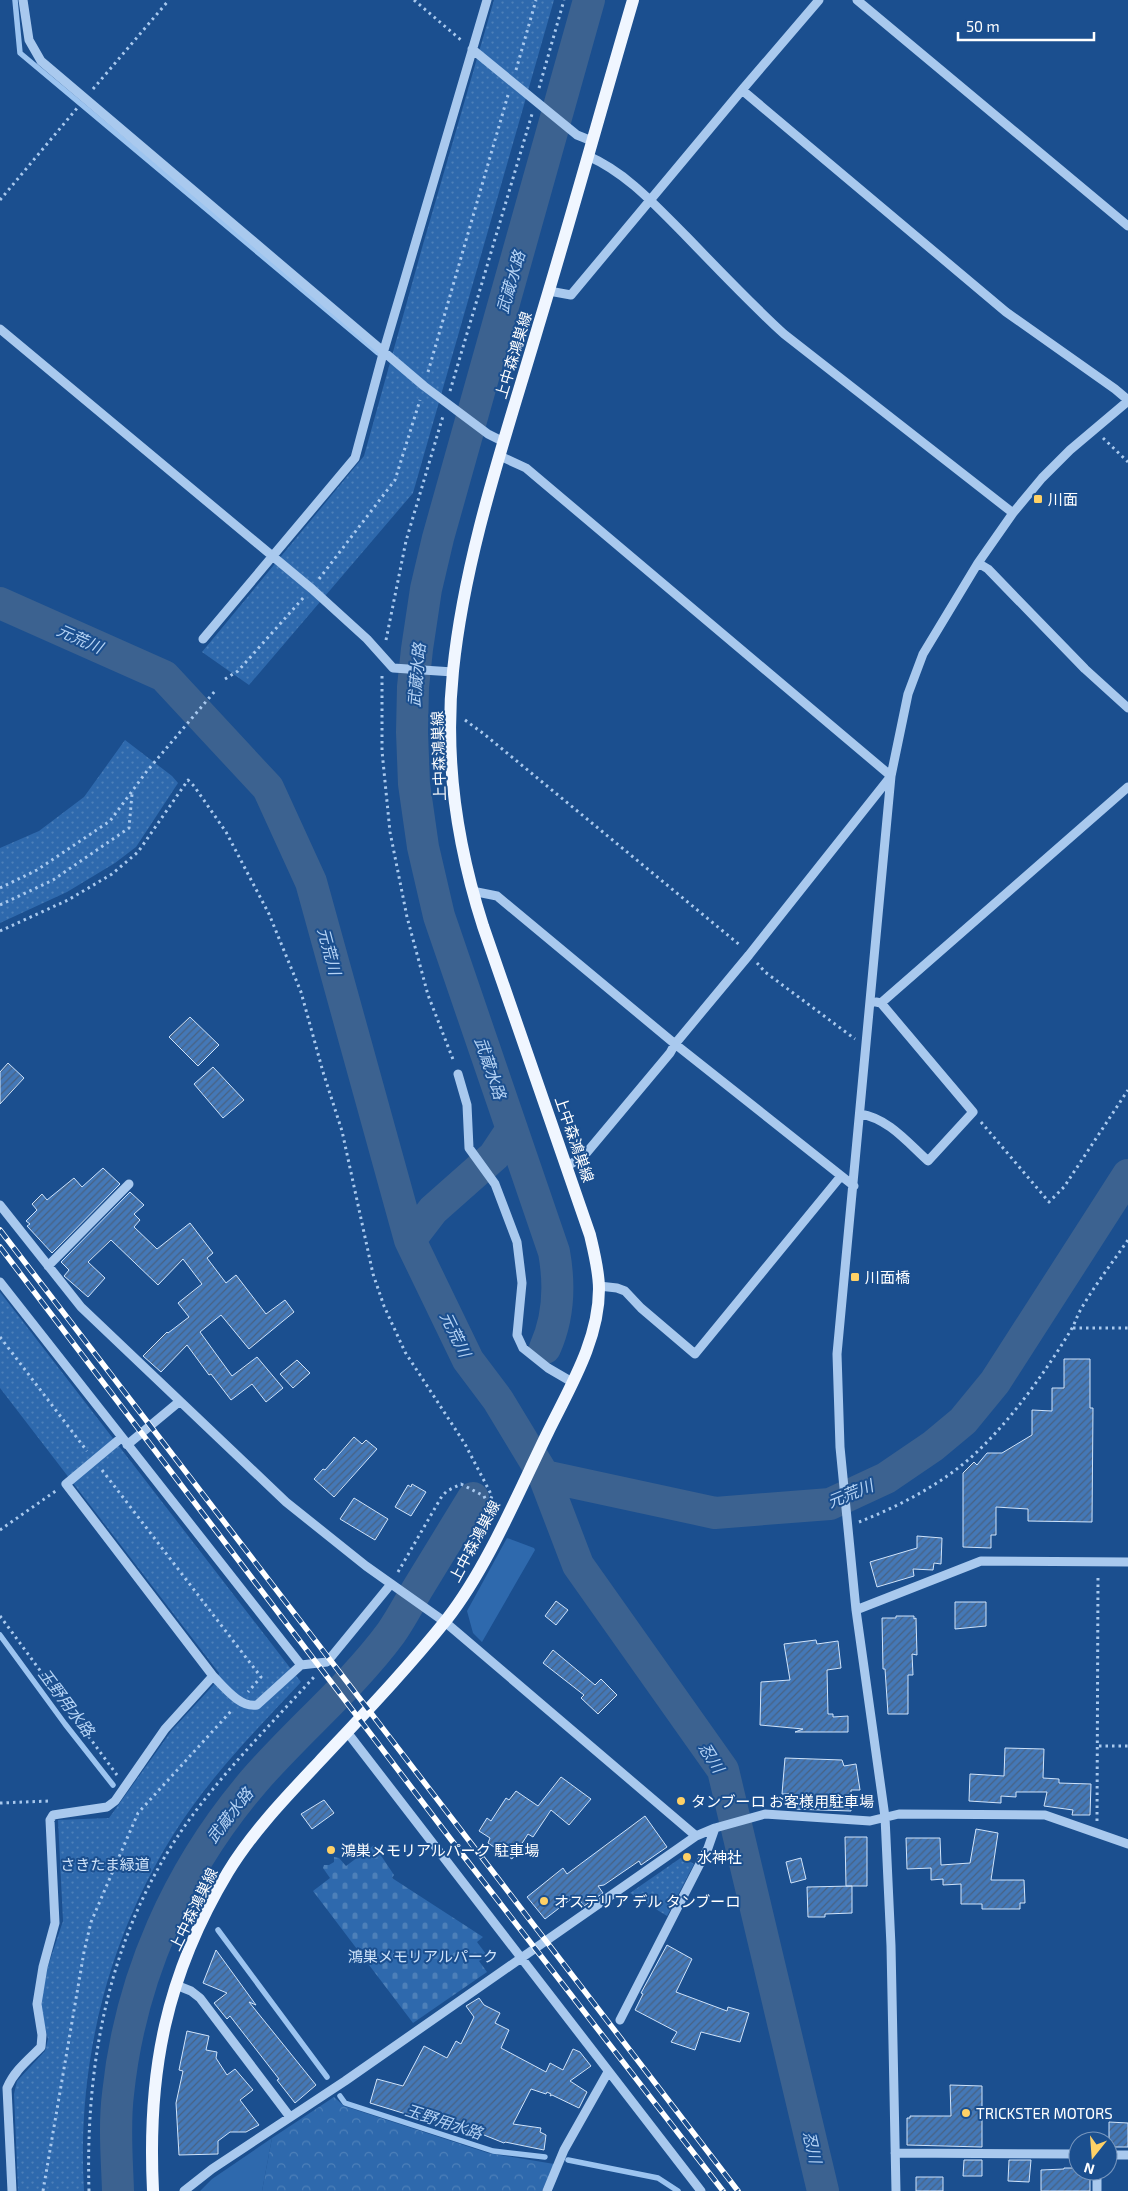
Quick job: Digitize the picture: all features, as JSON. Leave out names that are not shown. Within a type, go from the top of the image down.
[{"type":"main road","name":"上中森鴻巣線","points":[[153,2191],[151,2128],[164,2026],[176,1985],[194,1937],[229,1870],[265,1822],[445,1622],[469,1585],[504,1522],[572,1382],[596,1322],[599,1286],[590,1235],[472,891],[460,839],[454,795],[453,672],[469,575],[500,456],[633,0]]},
{"type":"street","points":[[23,0],[29,40],[41,60],[424,386],[488,434],[504,442]]},
{"type":"street","points":[[203,639],[355,458],[384,350],[487,0]]},
{"type":"street","points":[[549,291],[571,295],[819,0]]},
{"type":"street","points":[[857,0],[1128,226]]},
{"type":"street","points":[[472,49],[577,135],[592,141]]},
{"type":"street","points":[[742,90],[1006,312],[1128,400],[1093,429],[1042,478],[978,563],[923,654],[908,694],[891,776],[837,1354],[840,1447],[856,1610],[885,1817],[891,1946],[896,2191]]},
{"type":"street","points":[[588,156],[611,167],[650,199],[784,334],[1014,513]]},
{"type":"street","points":[[0,329],[312,590],[368,640],[393,668],[453,672]]},
{"type":"street","points":[[500,456],[526,468],[891,776]]},
{"type":"street","points":[[978,563],[988,569],[1085,669],[1128,708]]},
{"type":"street","points":[[567,1166],[583,1157],[670,1053],[675,1044],[749,955],[891,776]]},
{"type":"street","points":[[881,1003],[1128,787]]},
{"type":"street","points":[[472,891],[498,896],[675,1044],[854,1186]]},
{"type":"street","points":[[860,1114],[874,1116],[884,1121],[928,1161],[973,1112],[881,1003],[871,1002]]},
{"type":"street","points":[[458,1074],[467,1105],[469,1148],[495,1184],[517,1242],[522,1283],[517,1335],[523,1348],[548,1368],[572,1382]]},
{"type":"street","points":[[599,1286],[625,1291],[641,1308],[695,1354],[841,1176]]},
{"type":"street","points":[[48,1266],[129,1184]]},
{"type":"street","points":[[0,1205],[81,1307],[286,1502],[316,1528],[445,1622],[696,1836]]},
{"type":"street","points":[[0,1282],[301,1665]]},
{"type":"street","points":[[180,1401],[95,1461],[66,1484],[213,1676],[240,1701],[248,1705],[257,1705],[301,1665],[327,1662],[391,1584]]},
{"type":"street","points":[[856,1610],[980,1561],[1128,1562]]},
{"type":"street","points":[[12,2191],[8,2088],[11,2078],[41,2047],[42,2035],[37,2004],[44,1967],[56,1923],[50,1820],[53,1815],[107,1807],[115,1801],[165,1729],[213,1676]]},
{"type":"street","points":[[347,1732],[701,2191]]},
{"type":"street","points":[[184,2191],[212,2169],[521,1959],[696,1836],[715,1828],[765,1814],[870,1821],[899,1814],[1046,1815],[1128,1844]]},
{"type":"street","points":[[620,2020],[708,1848],[715,1828]]},
{"type":"street","points":[[176,1985],[191,1991],[200,1998],[290,2117]]},
{"type":"street","points":[[547,2191],[564,2150],[608,2072]]},
{"type":"street","points":[[895,2153],[1068,2154]]},
{"type":"path","points":[[414,0],[472,49]]},
{"type":"path","points":[[514,75],[536,0]]},
{"type":"path","points":[[538,91],[564,0]]},
{"type":"path","points":[[428,372],[510,91]]},
{"type":"path","points":[[449,394],[530,120]]},
{"type":"path","points":[[225,680],[238,671],[312,590],[395,480],[421,395]]},
{"type":"path","points":[[385,643],[406,541],[443,415]]},
{"type":"path","points":[[1093,429],[1128,462]]},
{"type":"path","points":[[382,676],[385,784],[390,832],[398,878],[428,995],[458,1074]]},
{"type":"path","points":[[0,888],[37,870],[110,821],[147,771],[215,691]]},
{"type":"path","points":[[452,716],[469,722],[484,734],[740,946],[766,972],[852,1038],[867,1044]]},
{"type":"path","points":[[0,931],[68,900],[112,874],[138,852],[188,780],[194,786],[226,832],[269,914],[301,992],[323,1072],[342,1131],[373,1274],[384,1306],[405,1352],[465,1444],[492,1496],[489,1503]]},
{"type":"path","points":[[0,905],[53,880],[129,828],[132,793]]},
{"type":"path","points":[[973,1112],[1049,1202],[1064,1187],[1128,1090]]},
{"type":"path","points":[[848,1527],[886,1512],[927,1489],[961,1465],[984,1445],[1023,1399],[1072,1328],[1080,1310],[1128,1240]]},
{"type":"path","points":[[1072,1328],[1128,1328]]},
{"type":"path","points":[[0,1337],[261,1676],[138,1813],[90,1922],[42,2191]]},
{"type":"path","points":[[0,1530],[66,1484]]},
{"type":"path","points":[[391,1584],[446,1491],[461,1484],[484,1496],[489,1503],[493,1516],[504,1522]]},
{"type":"path","points":[[1097,1832],[1098,1562]]},
{"type":"path","points":[[0,1616],[115,1773],[128,1783]]},
{"type":"path","points":[[89,2191],[90,2096],[96,2056],[118,1961],[146,1891],[191,1817],[218,1782],[314,1677]]},
{"type":"path","points":[[1098,1746],[1128,1746]]},
{"type":"green space","points":[[494,0],[554,0],[413,493],[249,685],[202,652],[364,456]]},
{"type":"green space","points":[[125,740],[172,776],[178,783],[136,847],[115,863],[67,892],[0,923],[0,848],[39,831],[84,797]]},
{"type":"green space","name":"さきたま緑道","points":[[0,1292],[301,1682],[225,1765],[182,1822],[153,1869],[129,1920],[110,1972],[96,2025],[87,2080],[83,2135],[84,2191],[18,2191],[14,2094],[17,2081],[45,2051],[48,2039],[40,2007],[47,1969],[63,1921],[58,1820],[109,1818],[172,1730],[218,1680],[219,1673],[0,1388]]},
{"type":"green space","points":[[507,1538],[535,1550],[482,1642],[473,1633],[467,1611]]},
{"type":"green space","name":"鴻巣メモリアルパーク","points":[[374,1845],[394,1875],[392,1878],[483,1937],[477,1942],[486,1954],[479,1961],[487,1972],[413,2023],[313,1891],[330,1878],[323,1868],[324,1865],[334,1862],[334,1857],[339,1858],[346,1866]]},
{"type":"green space","points":[[682,1857],[694,1864],[667,1916],[630,1893]]},
{"type":"green space","points":[[334,2097],[344,2106],[488,2153],[554,2164],[542,2191],[262,2191],[272,2138]]},
{"type":"green space","points":[[272,2138],[262,2191],[200,2191],[212,2179]]},
{"type":"building","points":[[190,1017],[219,1045],[198,1066],[169,1037]]},
{"type":"building","points":[[8,1063],[24,1078],[0,1104],[0,1072]]},
{"type":"building","points":[[213,1067],[244,1100],[223,1118],[194,1084]]},
{"type":"building","points":[[103,1168],[120,1184],[52,1253],[27,1226],[30,1224],[26,1221],[37,1210],[32,1204],[42,1194],[47,1200],[74,1178],[82,1187]]},
{"type":"building","points":[[130,1192],[144,1205],[134,1214],[140,1220],[134,1227],[157,1249],[190,1223],[213,1253],[207,1258],[226,1283],[236,1275],[266,1314],[285,1300],[294,1312],[249,1349],[221,1315],[200,1332],[232,1376],[257,1357],[283,1388],[266,1402],[252,1384],[231,1400],[211,1374],[209,1375],[187,1345],[161,1372],[143,1356],[167,1332],[189,1317],[178,1303],[202,1284],[183,1259],[158,1285],[111,1240],[88,1262],[105,1278],[88,1297],[64,1276],[69,1270],[61,1262]]},
{"type":"building","points":[[1064,1359],[1090,1359],[1090,1408],[1093,1408],[1092,1522],[1028,1521],[1028,1509],[996,1507],[996,1535],[991,1535],[991,1548],[963,1547],[963,1473],[974,1462],[977,1465],[987,1453],[1002,1453],[1032,1435],[1032,1410],[1052,1411],[1052,1388],[1064,1388]]},
{"type":"building","points":[[297,1360],[310,1373],[293,1388],[280,1374]]},
{"type":"building","points":[[354,1437],[362,1444],[366,1440],[377,1449],[334,1497],[314,1479],[323,1469],[325,1470]]},
{"type":"building","points":[[412,1484],[426,1492],[411,1516],[395,1507],[408,1485],[411,1487]]},
{"type":"building","points":[[354,1498],[388,1519],[375,1540],[340,1519]]},
{"type":"building","points":[[917,1536],[942,1538],[941,1564],[934,1563],[933,1570],[913,1569],[914,1576],[877,1587],[870,1562],[917,1548]]},
{"type":"building","points":[[556,1601],[568,1610],[556,1625],[545,1616]]},
{"type":"building","points":[[955,1602],[986,1602],[986,1626],[955,1629]]},
{"type":"building","points":[[896,1616],[914,1616],[914,1619],[916,1618],[917,1655],[912,1654],[913,1675],[908,1675],[908,1714],[888,1714],[885,1669],[883,1669],[882,1618],[896,1618]]},
{"type":"building","points":[[816,1640],[817,1644],[838,1641],[841,1668],[827,1670],[828,1714],[833,1714],[833,1717],[848,1716],[848,1732],[795,1732],[803,1729],[760,1725],[761,1682],[790,1680],[784,1644]]},
{"type":"building","points":[[553,1650],[595,1685],[601,1679],[617,1695],[598,1714],[581,1698],[584,1695],[543,1663]]},
{"type":"building","points":[[1005,1748],[1044,1749],[1043,1778],[1059,1779],[1059,1783],[1091,1784],[1090,1815],[1072,1815],[1073,1810],[1044,1806],[1047,1792],[1016,1792],[1016,1797],[1001,1796],[1001,1803],[969,1801],[970,1774],[1004,1776]]},
{"type":"building","points":[[785,1758],[842,1760],[844,1766],[856,1764],[860,1790],[851,1790],[851,1811],[791,1809],[791,1794],[782,1794]]},
{"type":"building","points":[[561,1777],[591,1799],[569,1825],[551,1810],[533,1837],[528,1834],[512,1859],[488,1843],[490,1838],[479,1831],[487,1818],[491,1821],[506,1798],[509,1800],[516,1791],[538,1806]]},
{"type":"building","points":[[324,1800],[334,1813],[312,1829],[301,1814]]},
{"type":"building","points":[[645,1816],[667,1847],[641,1865],[639,1861],[604,1885],[598,1886],[603,1893],[584,1906],[576,1895],[545,1919],[527,1897],[563,1868],[567,1874]]},
{"type":"building","points":[[976,1829],[998,1833],[991,1880],[1024,1880],[1025,1903],[1020,1903],[1020,1909],[982,1909],[982,1904],[961,1904],[961,1884],[943,1885],[943,1879],[931,1880],[931,1868],[907,1869],[906,1838],[940,1838],[941,1865],[970,1863]]},
{"type":"building","points":[[845,1837],[867,1837],[867,1886],[846,1886]]},
{"type":"building","points":[[801,1858],[806,1879],[791,1883],[786,1862]]},
{"type":"building","points":[[852,1886],[852,1913],[825,1914],[825,1917],[808,1917],[807,1887]]},
{"type":"building","points":[[667,1945],[692,1959],[676,1992],[727,2011],[728,2007],[749,2013],[740,2042],[701,2032],[695,2050],[671,2042],[677,2032],[635,2010],[643,1994],[641,1993]]},
{"type":"building","points":[[216,1950],[256,2005],[249,2002],[316,2085],[295,2103],[277,2080],[279,2079],[230,2016],[227,2019],[214,2003],[227,1993],[203,1983]]},
{"type":"building","points":[[479,1998],[484,2005],[500,2013],[495,2023],[509,2030],[501,2048],[546,2072],[550,2063],[563,2070],[573,2049],[580,2052],[591,2066],[570,2081],[587,2092],[579,2108],[552,2095],[550,2096],[551,2094],[547,2092],[546,2094],[531,2089],[513,2124],[541,2128],[540,2132],[546,2135],[544,2150],[504,2143],[474,2131],[472,2134],[443,2119],[442,2125],[370,2103],[377,2079],[403,2086],[424,2046],[447,2058],[456,2041],[461,2044],[474,2017],[466,2006]]},
{"type":"building","points":[[187,2031],[209,2036],[206,2050],[217,2052],[216,2058],[227,2075],[235,2069],[253,2090],[240,2100],[259,2125],[246,2132],[230,2132],[218,2141],[218,2154],[179,2155],[176,2103],[183,2071],[179,2070]]},
{"type":"building","points":[[950,2085],[982,2086],[982,2147],[907,2145],[907,2118],[910,2118],[910,2116],[951,2116]]},
{"type":"building","points":[[1109,2122],[1128,2123],[1128,2147],[1118,2147],[1118,2131],[1109,2131]]},
{"type":"building","points":[[964,2160],[982,2160],[982,2176],[963,2176]]},
{"type":"building","points":[[1009,2160],[1031,2160],[1029,2182],[1008,2181]]},
{"type":"building","points":[[1068,2168],[1068,2181],[1090,2181],[1090,2191],[1041,2191],[1041,2170]]},
{"type":"building","points":[[916,2177],[943,2177],[943,2191],[916,2191]]},
{"type":"waterway","points":[[15,0],[20,53],[378,353]]},
{"type":"waterway","name":"武蔵水路","points":[[545,1348],[556,1313],[557,1277],[554,1252],[439,916],[423,847],[414,784],[413,687],[426,589],[438,538],[589,0]]},
{"type":"waterway","name":"元荒川","points":[[0,603],[164,676],[268,788],[311,882],[410,1240],[468,1360],[498,1400],[544,1476],[578,1565],[723,1770],[823,2191]]},
{"type":"waterway","points":[[410,1240],[433,1210],[494,1156],[512,1129]]},
{"type":"waterway","name":"元荒川","points":[[544,1476],[715,1513],[830,1504],[886,1478],[933,1446],[963,1421],[995,1382],[1128,1175]]},
{"type":"waterway","points":[[1121,1186],[1128,1191]]},
{"type":"waterway","name":"武蔵水路","points":[[118,2191],[116,2118],[124,2051],[146,1967],[162,1927],[181,1889],[202,1851],[254,1781],[359,1672],[391,1633],[473,1498]]},
{"type":"waterway","name":"玉野用水路","points":[[0,1635],[65,1724],[113,1785]]},
{"type":"waterway","name":"玉野用水路","points":[[218,1930],[327,2077]]},
{"type":"waterway","name":"玉野用水路","points":[[340,2096],[345,2103],[493,2151],[545,2157]]},
{"type":"waterway","name":"玉野用水路","points":[[568,2160],[658,2178],[678,2191]]},
{"type":"railway","points":[[0,1230],[738,2191]]},
{"type":"railway","points":[[0,1247],[462,1854],[723,2191]]},
{"type":"place","name":"川面","points":[[1038,499]]},
{"type":"place","name":"川面橋","points":[[855,1277]]},
{"type":"place","name":"タンブーロ お客様用駐車場","points":[[681,1801]]},
{"type":"place","name":"鴻巣メモリアルパーク 駐車場","points":[[331,1850]]},
{"type":"place","name":"水神社","points":[[687,1857]]},
{"type":"place","name":"オステリア デル タンブーロ","points":[[544,1901]]},
{"type":"place","name":"TRICKSTER MOTORS","points":[[966,2113]]},
{"type":"water label","name":"忍川","points":[[712,1757]]},
{"type":"water label","name":"忍川","points":[[813,2147]]}]
